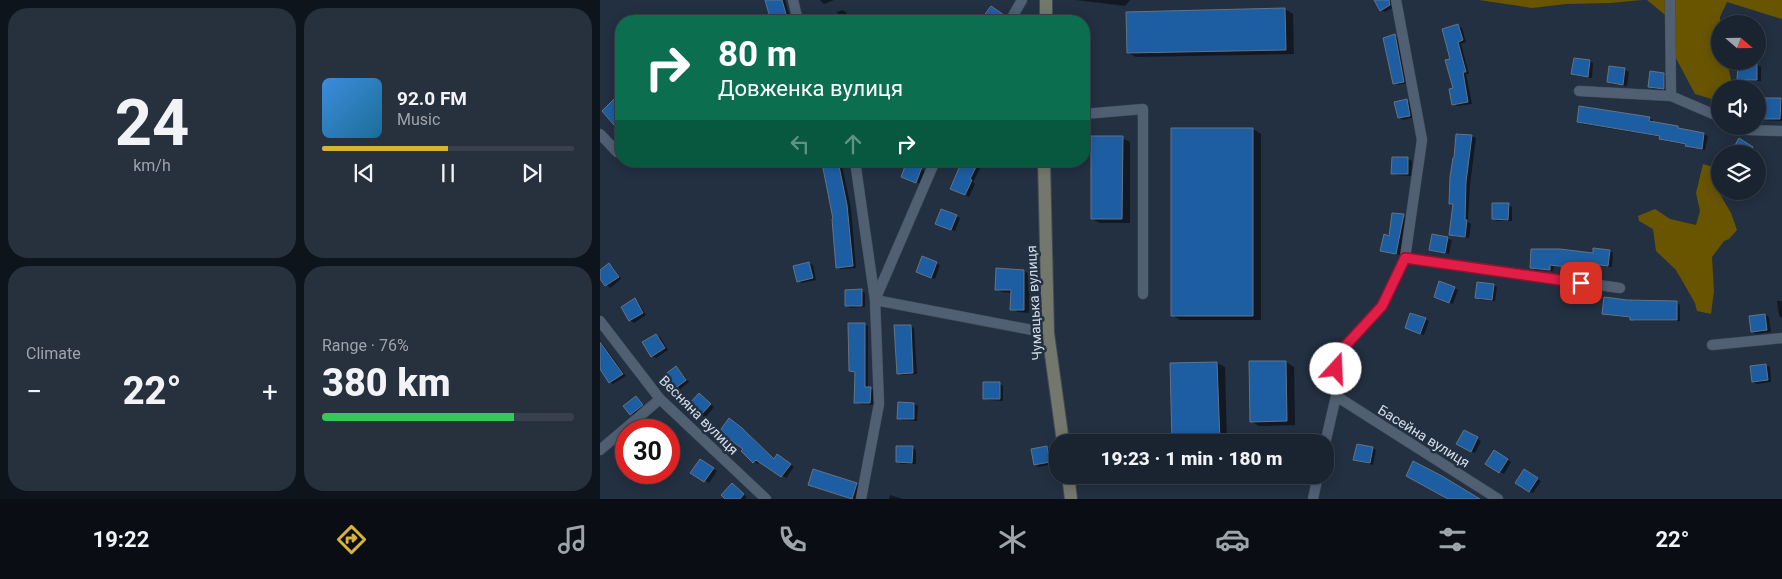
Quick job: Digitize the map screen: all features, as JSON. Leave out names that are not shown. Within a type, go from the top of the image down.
[{"type":"street","points":[[794,0],[797,15]]},
{"type":"street","points":[[1013,15],[1022,0]]},
{"type":"street","points":[[1046,0],[1046,15]]},
{"type":"street","points":[[1327,434],[1336,396],[1336,356],[1382,306],[1405,258],[1422,140],[1396,0]]},
{"type":"street","points":[[1670,0],[1672,96]]},
{"type":"street","points":[[1579,91],[1672,96],[1711,113]]},
{"type":"street","points":[[1090,113],[1143,109],[1143,294]]},
{"type":"street","points":[[1766,131],[1782,131]]},
{"type":"street","points":[[600,134],[615,150]]},
{"type":"street","points":[[856,167],[875,300],[879,404],[861,499]]},
{"type":"street","points":[[875,300],[932,167]]},
{"type":"street","name":"Чумацька вулиця","points":[[1044,167],[1048,333],[1062,434]]},
{"type":"street","points":[[1405,258],[1620,288]]},
{"type":"street","points":[[875,300],[1048,333]]},
{"type":"street","name":"Весняна вулиця","points":[[600,321],[660,399],[766,499]]},
{"type":"street","points":[[1712,345],[1782,338]]},
{"type":"street","name":"Басейна вулиця","points":[[1336,396],[1498,499]]},
{"type":"street","points":[[600,450],[660,399]]},
{"type":"street","points":[[1069,484],[1071,499]]},
{"type":"street","points":[[1313,499],[1316,484]]},
{"type":"shaded area","points":[[1479,0],[1642,0],[1566,4],[1532,8]]},
{"type":"shaded area","points":[[1647,0],[1782,0],[1782,19],[1727,2],[1721,15],[1711,15],[1711,70],[1729,70],[1731,80],[1711,80],[1711,99],[1695,94],[1671,49],[1670,19]]},
{"type":"shaded area","points":[[1703,164],[1711,166],[1711,200],[1723,200],[1731,213],[1737,230],[1729,239],[1724,241],[1712,257],[1714,291],[1711,314],[1697,311],[1695,303],[1676,270],[1656,251],[1653,229],[1639,221],[1638,216],[1655,209],[1670,219],[1696,225],[1700,211],[1696,193]]},
{"type":"building","points":[[765,0],[782,0],[786,15],[769,15]]},
{"type":"building","points":[[1374,0],[1389,0],[1390,5],[1380,11]]},
{"type":"building","points":[[991,6],[1004,15],[984,15]]},
{"type":"building","points":[[1285,8],[1286,50],[1127,53],[1126,12]]},
{"type":"building","points":[[1458,24],[1463,40],[1458,42],[1466,72],[1463,72],[1468,102],[1452,105],[1449,89],[1453,88],[1445,60],[1450,59],[1442,29]]},
{"type":"building","points":[[1395,34],[1404,82],[1393,84],[1383,38]]},
{"type":"building","points":[[1574,58],[1590,60],[1588,77],[1571,74]]},
{"type":"building","points":[[1609,66],[1625,68],[1623,85],[1607,82]]},
{"type":"building","points":[[1738,70],[1757,70],[1757,80],[1737,80]]},
{"type":"building","points":[[1650,71],[1664,73],[1664,89],[1648,87]]},
{"type":"building","points":[[615,98],[614,125],[602,111]]},
{"type":"building","points":[[1766,98],[1781,98],[1780,119],[1766,119]]},
{"type":"building","points":[[1407,99],[1410,116],[1398,118],[1394,102]]},
{"type":"building","points":[[1579,106],[1650,117],[1649,121],[1704,133],[1702,149],[1659,139],[1660,136],[1577,122]]},
{"type":"building","points":[[1171,128],[1253,128],[1253,316],[1171,316]]},
{"type":"building","points":[[1456,134],[1472,135],[1466,182],[1465,220],[1467,220],[1465,237],[1449,235],[1453,204],[1449,204],[1450,177]]},
{"type":"building","points":[[1091,136],[1123,136],[1122,219],[1091,219]]},
{"type":"building","points":[[1739,138],[1750,145],[1735,145]]},
{"type":"building","points":[[1392,157],[1408,157],[1408,174],[1391,174]]},
{"type":"building","points":[[823,167],[839,167],[847,205],[853,266],[836,268],[833,219]]},
{"type":"building","points":[[905,167],[922,167],[916,183],[901,177]]},
{"type":"building","points":[[959,167],[976,167],[965,195],[950,189]]},
{"type":"building","points":[[1492,203],[1509,203],[1508,220],[1492,219]]},
{"type":"building","points":[[941,209],[957,215],[951,230],[935,224]]},
{"type":"building","points":[[1392,213],[1404,214],[1396,254],[1380,251],[1384,234],[1389,236]]},
{"type":"building","points":[[1432,234],[1448,237],[1445,253],[1429,250]]},
{"type":"building","points":[[1593,248],[1610,250],[1608,266],[1575,262],[1575,268],[1550,265],[1550,270],[1530,268],[1531,249],[1560,249],[1593,253]]},
{"type":"building","points":[[922,256],[937,262],[931,278],[916,272]]},
{"type":"building","points":[[809,262],[813,278],[797,282],[793,266]]},
{"type":"building","points":[[609,263],[619,277],[605,286],[600,279],[600,270]]},
{"type":"building","points":[[996,268],[1024,270],[1024,310],[1010,310],[1011,290],[995,290]]},
{"type":"building","points":[[1439,281],[1455,287],[1449,303],[1434,297]]},
{"type":"building","points":[[1477,282],[1494,284],[1492,300],[1475,298]]},
{"type":"building","points":[[862,289],[862,306],[845,306],[845,290]]},
{"type":"building","points":[[1604,297],[1627,300],[1677,301],[1677,320],[1630,320],[1630,317],[1602,314]]},
{"type":"building","points":[[635,298],[643,313],[629,321],[621,307]]},
{"type":"building","points":[[1410,313],[1426,318],[1420,334],[1405,328]]},
{"type":"building","points":[[1765,314],[1767,330],[1751,332],[1749,316]]},
{"type":"building","points":[[848,323],[865,323],[865,387],[871,387],[870,403],[854,403],[855,372],[849,371]]},
{"type":"building","points":[[894,325],[911,325],[913,373],[897,374]]},
{"type":"building","points":[[656,334],[665,348],[651,357],[642,342]]},
{"type":"building","points":[[600,342],[623,374],[609,383],[600,369]]},
{"type":"building","points":[[1249,361],[1286,361],[1287,421],[1250,422]]},
{"type":"building","points":[[1217,362],[1220,434],[1172,434],[1170,363]]},
{"type":"building","points":[[1766,364],[1768,380],[1752,382],[1750,366]]},
{"type":"building","points":[[676,366],[686,380],[673,390],[663,376]]},
{"type":"building","points":[[983,382],[1000,382],[1000,399],[983,399]]},
{"type":"building","points":[[699,393],[711,404],[700,416],[688,405]]},
{"type":"building","points":[[636,396],[643,405],[630,415],[623,406]]},
{"type":"building","points":[[898,402],[914,403],[914,419],[897,419]]},
{"type":"building","points":[[729,418],[774,459],[777,454],[791,464],[781,477],[756,460],[753,463],[741,451],[743,449],[719,432]]},
{"type":"building","points":[[1464,430],[1478,437],[1471,452],[1456,444]]},
{"type":"building","points":[[1357,444],[1373,447],[1370,463],[1353,460]]},
{"type":"building","points":[[896,446],[913,446],[912,463],[896,462]]},
{"type":"building","points":[[1047,446],[1049,462],[1034,465],[1031,449]]},
{"type":"building","points":[[1494,450],[1508,459],[1499,473],[1485,464]]},
{"type":"building","points":[[700,459],[714,468],[704,482],[690,473]]},
{"type":"building","points":[[1413,461],[1480,499],[1448,499],[1406,476]]},
{"type":"building","points":[[813,469],[857,483],[852,499],[808,485]]},
{"type":"building","points":[[1524,469],[1538,478],[1529,492],[1515,483]]},
{"type":"building","points":[[732,483],[744,494],[740,499],[725,499],[721,495]]},
{"type":"route","points":[[1336,369],[1336,356],[1382,306],[1405,258],[1581,283]]}]
